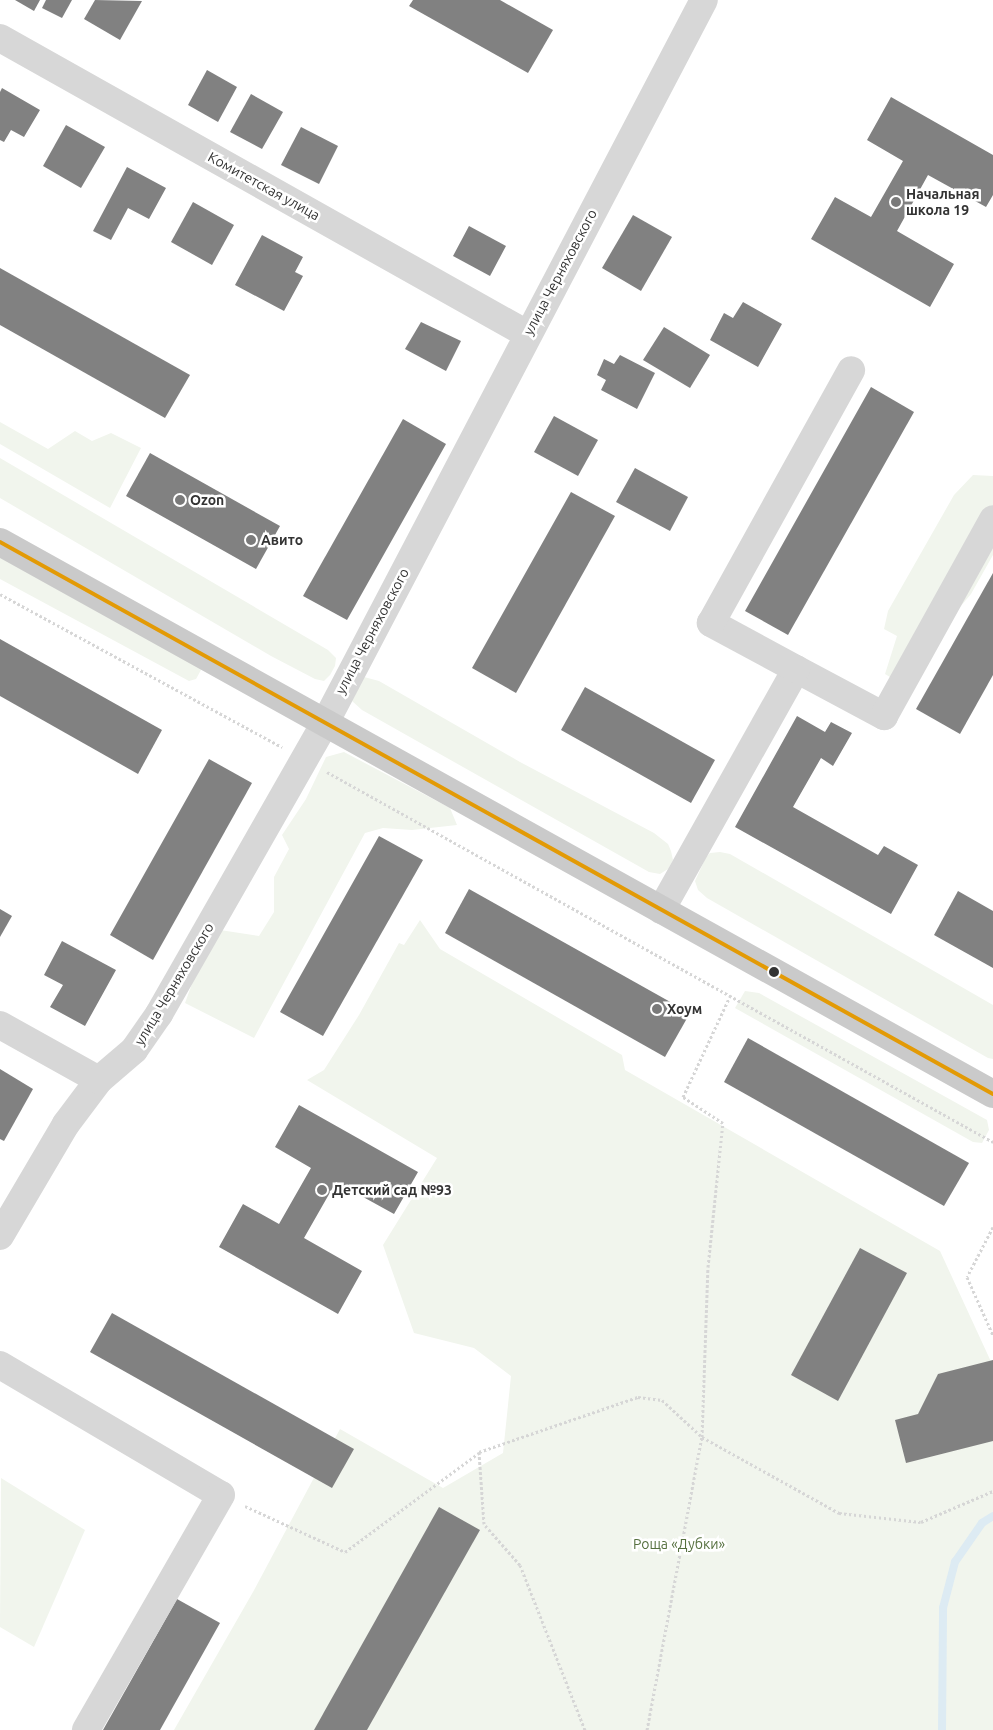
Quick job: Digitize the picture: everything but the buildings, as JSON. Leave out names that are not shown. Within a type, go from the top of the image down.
[{"type":"main road","points":[[0,542],[993,1094]]},
{"type":"street","name":"улица Черняховского","points":[[0,1236],[66,1124],[99,1080],[134,1050],[160,1014],[325,723],[527,334],[704,0]]},
{"type":"street","name":"Комитетская улица","points":[[0,38],[527,334]]},
{"type":"street","points":[[851,370],[711,624],[884,716],[993,518]]},
{"type":"street","points":[[661,910],[796,669]]},
{"type":"street","points":[[0,1025],[99,1080]]},
{"type":"street","points":[[0,1365],[221,1495],[86,1730]]},
{"type":"path","points":[[0,594],[304,759],[993,1142]]},
{"type":"path","points":[[646,1730],[702,1437],[708,1268],[724,1123],[683,1097],[730,996]]},
{"type":"path","points":[[993,1227],[967,1277],[993,1335]]},
{"type":"path","points":[[221,1495],[346,1552],[479,1452],[638,1397],[662,1400],[702,1437],[839,1513],[921,1522],[993,1491]]},
{"type":"path","points":[[479,1452],[484,1524],[520,1565],[585,1730]]},
{"type":"green space","points":[[0,422],[48,449],[75,431],[92,441],[111,433],[141,448],[110,508],[0,444]]},
{"type":"green space","points":[[0,458],[328,650],[336,658],[335,666],[330,675],[324,681],[315,679],[271,656],[0,498]]},
{"type":"green space","points":[[973,475],[993,476],[993,555],[971,594],[955,613],[908,688],[885,674],[897,636],[884,629],[888,611],[954,495]]},
{"type":"green space","points":[[0,554],[198,664],[201,670],[196,679],[189,681],[0,579]]},
{"type":"green space","points":[[364,677],[379,681],[520,762],[654,833],[668,844],[671,851],[673,860],[668,869],[660,874],[649,872],[362,710],[352,701]]},
{"type":"green space","points":[[344,752],[450,808],[457,825],[412,830],[383,828],[365,833],[254,1038],[185,1003],[193,981],[220,930],[259,936],[274,912],[274,877],[289,849],[282,835],[306,799],[326,757]]},
{"type":"green space","points":[[710,853],[730,854],[993,1005],[993,1059],[988,1058],[707,898],[698,890],[695,881],[706,857]]},
{"type":"green space","name":"Роща «Дубки»","points":[[420,920],[440,949],[622,1055],[625,1070],[940,1251],[993,1366],[993,1730],[174,1730],[253,1592],[340,1429],[443,1488],[503,1453],[511,1376],[474,1348],[414,1333],[383,1245],[437,1158],[307,1080],[324,1070],[359,1015],[399,943],[404,945]]},
{"type":"green space","points":[[745,991],[759,993],[987,1120],[989,1130],[982,1143],[973,1142],[735,1008]]},
{"type":"green space","points":[[1,1478],[85,1530],[34,1647],[0,1627]]},
{"type":"waterway","points":[[942,1730],[943,1608],[955,1562],[982,1523],[993,1516]]},
{"type":"transit line","points":[[0,542],[993,1094]]},
{"type":"place","name":"Начальная школа 19","points":[[896,202]]},
{"type":"place","name":"Ozon","points":[[180,500]]},
{"type":"place","name":"Авито","points":[[251,540]]},
{"type":"place","name":"Хоум","points":[[657,1009]]},
{"type":"place","name":"Детский сад №93","points":[[322,1190]]}]
